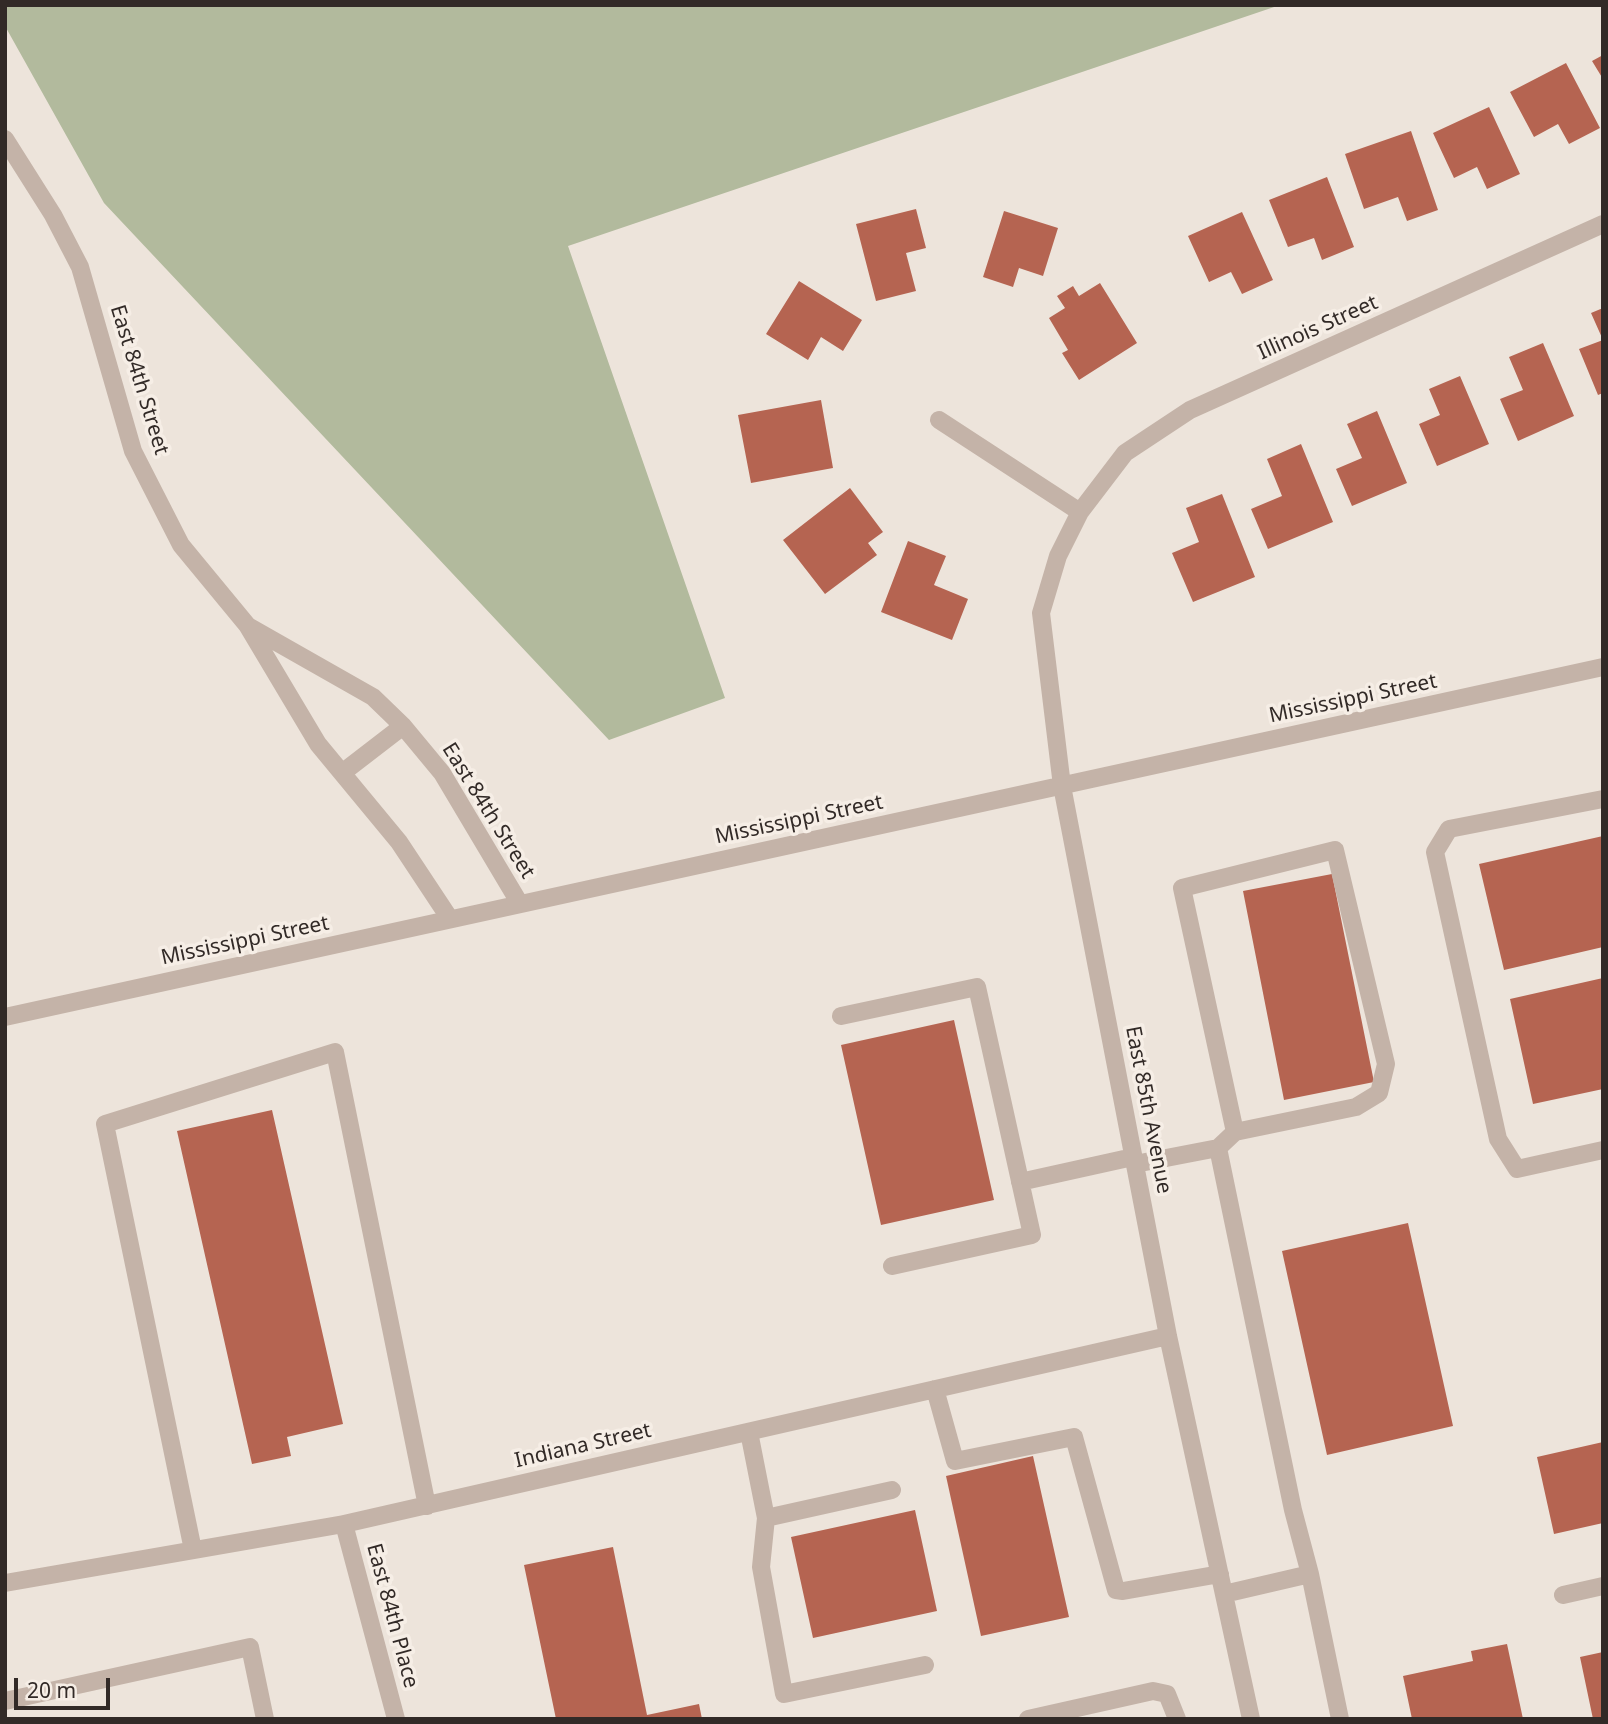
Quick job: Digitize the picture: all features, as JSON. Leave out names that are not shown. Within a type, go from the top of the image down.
[{"type":"street","name":"East 84th Street","points":[[5,139],[53,215],[80,267],[133,450],[181,545],[247,625],[318,744],[399,842],[450,919]]},
{"type":"street","name":"Illinois Street","points":[[1080,512],[1125,453],[1190,410],[1603,224]]},
{"type":"street","points":[[939,420],[1080,512]]},
{"type":"street","name":"East 85th Avenue","points":[[1080,512],[1058,556],[1041,613],[1062,786],[1168,1336],[1251,1719]]},
{"type":"street","name":"East 84th Street","points":[[247,625],[373,697],[403,726],[442,773],[520,904]]},
{"type":"street","name":"Mississippi Street","points":[[5,1017],[1603,667]]},
{"type":"street","points":[[342,773],[403,726]]},
{"type":"street","points":[[1603,799],[1449,829],[1436,852],[1498,1139],[1517,1169],[1603,1150]]},
{"type":"street","points":[[1020,1182],[1134,1160],[1218,1148],[1235,1132],[1356,1107],[1379,1093],[1386,1064],[1335,850],[1182,888],[1235,1132]]},
{"type":"street","points":[[841,1016],[977,987],[1032,1234],[892,1266]]},
{"type":"street","points":[[193,1550],[104,1124],[335,1052],[427,1506]]},
{"type":"street","points":[[1218,1148],[1293,1510],[1310,1574],[1340,1719]]},
{"type":"street","name":"Indiana Street","points":[[5,1583],[344,1524],[1168,1336]]},
{"type":"street","points":[[935,1389],[955,1461],[1074,1437],[1116,1590],[1220,1574]]},
{"type":"street","points":[[749,1432],[766,1518],[761,1567],[784,1694],[925,1665]]},
{"type":"street","points":[[766,1518],[892,1490]]},
{"type":"street","name":"East 84th Place","points":[[344,1524],[396,1719]]},
{"type":"street","points":[[1224,1594],[1310,1574]]},
{"type":"street","points":[[1563,1595],[1603,1586]]},
{"type":"street","points":[[5,1701],[250,1647],[265,1719]]},
{"type":"street","points":[[1028,1719],[1153,1691],[1167,1694],[1177,1719]]},
{"type":"green space","points":[[5,5],[1280,5],[568,246],[725,698],[609,740],[104,203],[5,26]]},
{"type":"building","points":[[1603,55],[1603,79],[1592,61]]},
{"type":"building","points":[[1566,63],[1600,128],[1569,144],[1558,124],[1534,137],[1510,92]]},
{"type":"building","points":[[1489,107],[1520,174],[1487,189],[1477,167],[1454,178],[1433,133]]},
{"type":"building","points":[[1411,131],[1438,210],[1407,221],[1398,197],[1364,209],[1345,154]]},
{"type":"building","points":[[1327,177],[1354,247],[1322,260],[1314,238],[1288,247],[1269,200]]},
{"type":"building","points":[[916,209],[926,248],[906,253],[916,291],[876,301],[856,224]]},
{"type":"building","points":[[1004,211],[1058,228],[1043,276],[1019,268],[1013,287],[983,277]]},
{"type":"building","points":[[1242,212],[1273,280],[1242,294],[1231,272],[1209,282],[1188,236]]},
{"type":"building","points":[[799,281],[862,320],[843,351],[821,337],[808,360],[766,334]]},
{"type":"building","points":[[1100,283],[1137,343],[1079,380],[1062,353],[1068,350],[1049,318],[1065,308],[1057,296],[1073,286],[1079,296]]},
{"type":"building","points":[[1603,308],[1603,340],[1591,313]]},
{"type":"building","points":[[1603,340],[1603,393],[1598,395],[1579,349]]},
{"type":"building","points":[[1543,343],[1574,416],[1518,441],[1500,399],[1523,390],[1509,357]]},
{"type":"building","points":[[1460,376],[1489,444],[1437,466],[1419,424],[1440,415],[1429,389]]},
{"type":"building","points":[[821,400],[833,468],[751,483],[738,415]]},
{"type":"building","points":[[1377,411],[1407,483],[1352,506],[1336,469],[1362,458],[1347,424]]},
{"type":"building","points":[[1301,444],[1333,522],[1268,549],[1251,509],[1282,496],[1267,459]]},
{"type":"building","points":[[850,488],[883,532],[868,543],[877,555],[825,594],[783,540]]},
{"type":"building","points":[[1222,494],[1255,577],[1193,602],[1172,553],[1199,542],[1186,508]]},
{"type":"building","points":[[908,541],[946,556],[934,585],[968,599],[952,640],[881,612]]},
{"type":"building","points":[[1603,836],[1603,947],[1504,970],[1479,864]]},
{"type":"building","points":[[1332,874],[1374,1082],[1284,1100],[1243,891]]},
{"type":"building","points":[[1603,978],[1603,1089],[1533,1104],[1510,999]]},
{"type":"building","points":[[954,1020],[994,1200],[881,1225],[841,1045]]},
{"type":"building","points":[[272,1110],[343,1424],[287,1437],[291,1456],[252,1464],[177,1131]]},
{"type":"building","points":[[1408,1223],[1453,1426],[1327,1455],[1282,1251]]},
{"type":"building","points":[[1603,1442],[1603,1523],[1554,1534],[1537,1457]]},
{"type":"building","points":[[1033,1456],[1069,1617],[981,1636],[946,1476]]},
{"type":"building","points":[[915,1510],[937,1611],[813,1638],[791,1537]]},
{"type":"building","points":[[613,1547],[647,1715],[699,1704],[702,1719],[556,1719],[524,1565]]},
{"type":"building","points":[[1507,1644],[1523,1719],[1412,1719],[1403,1676],[1473,1661],[1471,1651]]},
{"type":"building","points":[[1603,1652],[1603,1719],[1593,1719],[1580,1657]]}]
